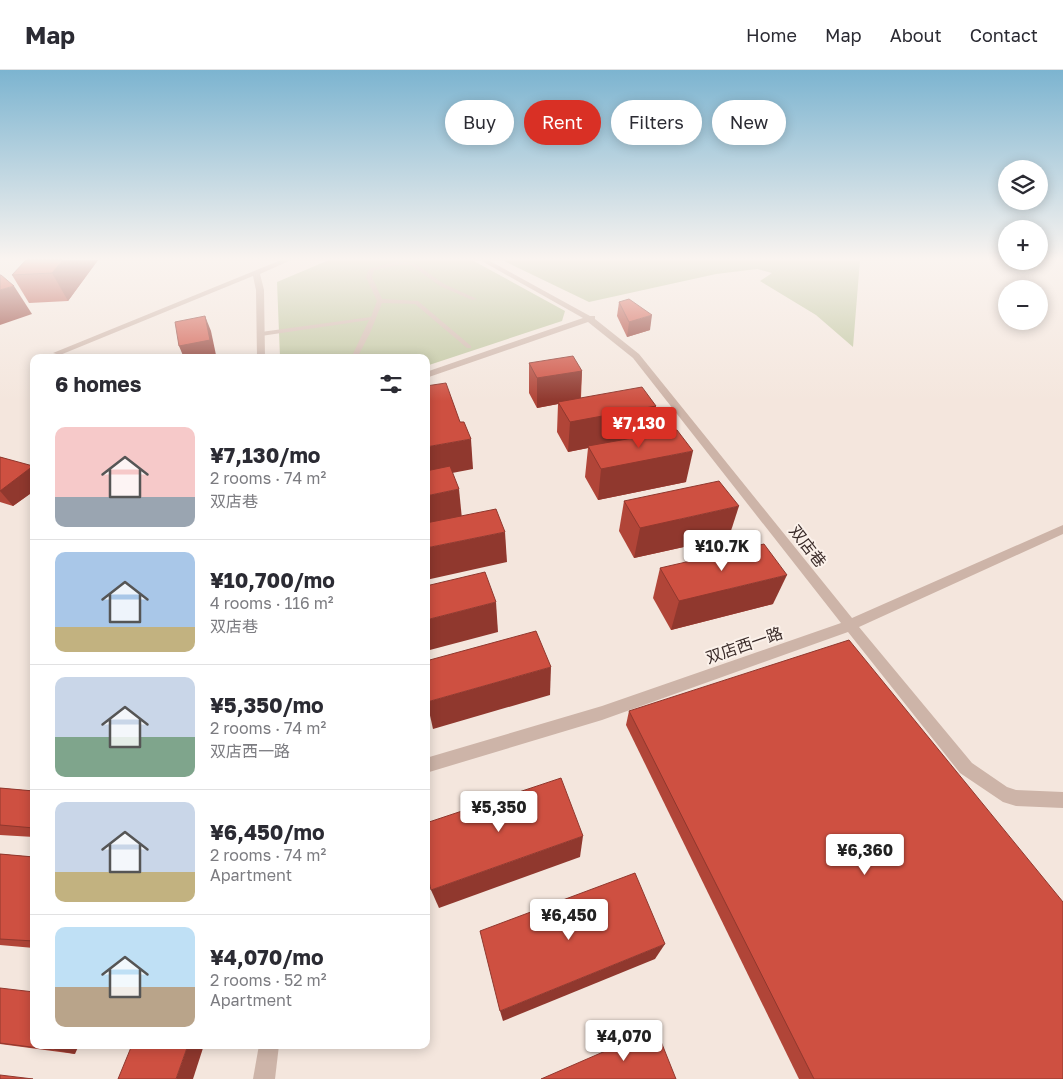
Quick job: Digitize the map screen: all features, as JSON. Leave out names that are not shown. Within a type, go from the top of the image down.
[{"type":"street","points":[[58,352],[171,307]]},
{"type":"street","points":[[260,307],[261,354]]},
{"type":"street","name":"双店巷","points":[[571,307],[592,318],[614,335],[636,356],[850,626],[966,768],[1010,796],[1063,800]]},
{"type":"street","points":[[430,374],[592,318]]},
{"type":"street","name":"双店西一路","points":[[430,765],[602,713],[850,626],[1063,529]]},
{"type":"street","points":[[264,1079],[269,1049]]},
{"type":"lane","points":[[356,354],[377,307]]},
{"type":"lane","points":[[422,307],[469,347]]},
{"type":"lane","points":[[261,334],[373,318]]},
{"type":"green space","points":[[278,307],[558,307],[565,311],[562,321],[430,365],[430,354],[280,354]]},
{"type":"green space","points":[[803,307],[856,307],[853,347],[816,315]]},
{"type":"building","points":[[622,307],[641,307],[652,315],[629,322]]},
{"type":"building","points":[[205,316],[210,340],[179,346],[175,322]]},
{"type":"building","points":[[573,356],[582,371],[537,378],[529,363]]},
{"type":"building","points":[[446,383],[460,422],[464,422],[471,439],[430,446],[430,385]]},
{"type":"building","points":[[642,387],[656,406],[570,422],[558,402]]},
{"type":"building","points":[[677,430],[693,451],[601,469],[588,446]]},
{"type":"building","points":[[0,457],[30,465],[30,468],[0,491]]},
{"type":"building","points":[[450,466],[459,489],[430,495],[430,470]]},
{"type":"building","points":[[719,481],[739,506],[640,528],[624,501]]},
{"type":"building","points":[[496,509],[505,532],[430,547],[430,522]]},
{"type":"building","points":[[764,544],[787,575],[679,601],[660,568]]},
{"type":"building","points":[[485,572],[496,602],[430,619],[430,585]]},
{"type":"building","points":[[536,631],[551,667],[430,701],[430,660]]},
{"type":"building","points":[[849,640],[1063,902],[1063,1079],[814,1079],[629,711]]},
{"type":"building","points":[[561,778],[583,836],[431,890],[430,822]]},
{"type":"building","points":[[0,788],[30,791],[30,828],[0,825]]},
{"type":"building","points":[[0,854],[30,857],[30,941],[0,939]]},
{"type":"building","points":[[635,873],[665,944],[500,1011],[480,931]]},
{"type":"building","points":[[0,988],[30,992],[30,1047],[0,1043]]},
{"type":"building","points":[[656,1029],[676,1079],[541,1079]]},
{"type":"building","points":[[130,1049],[187,1049],[176,1079],[118,1079]]},
{"type":"building","points":[[0,1075],[33,1079],[0,1079]]}]
